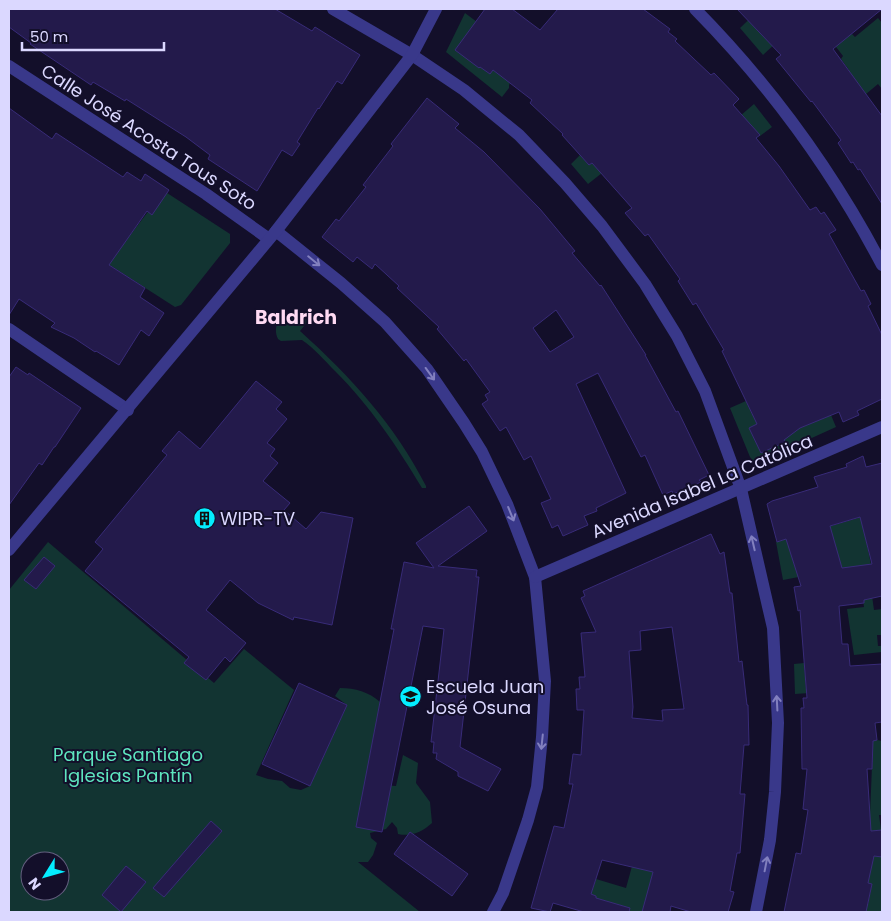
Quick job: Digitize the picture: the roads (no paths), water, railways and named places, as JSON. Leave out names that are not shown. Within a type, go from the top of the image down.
[{"type":"street","points":[[333,9],[412,55],[464,90],[519,135],[565,183],[602,226],[645,284],[677,336],[705,391],[741,489],[773,628],[778,723],[770,840],[756,912]]},
{"type":"street","points":[[9,550],[128,410],[272,235],[412,55],[436,9]]},
{"type":"street","points":[[695,9],[733,48],[813,149],[860,222],[882,265]]},
{"type":"street","name":"Calle José Acosta Tous Soto","points":[[9,66],[272,235],[342,284],[385,322],[427,369],[464,422],[482,452],[507,504],[534,577],[545,681],[537,787],[510,874],[493,912]]},
{"type":"street","points":[[9,329],[128,410]]},
{"type":"street","name":"Avenida Isabel La Católica","points":[[534,577],[882,427]]},
{"type":"place","name":"WIPR-TV","points":[[204,518]]},
{"type":"place","name":"Escuela Juan José Osuna","points":[[410,696]]},
{"type":"district","name":"Baldrich","points":[[296,317]]},
{"type":"park label","name":"Parque Santiago Iglesias Pantín","points":[[128,764]]}]
